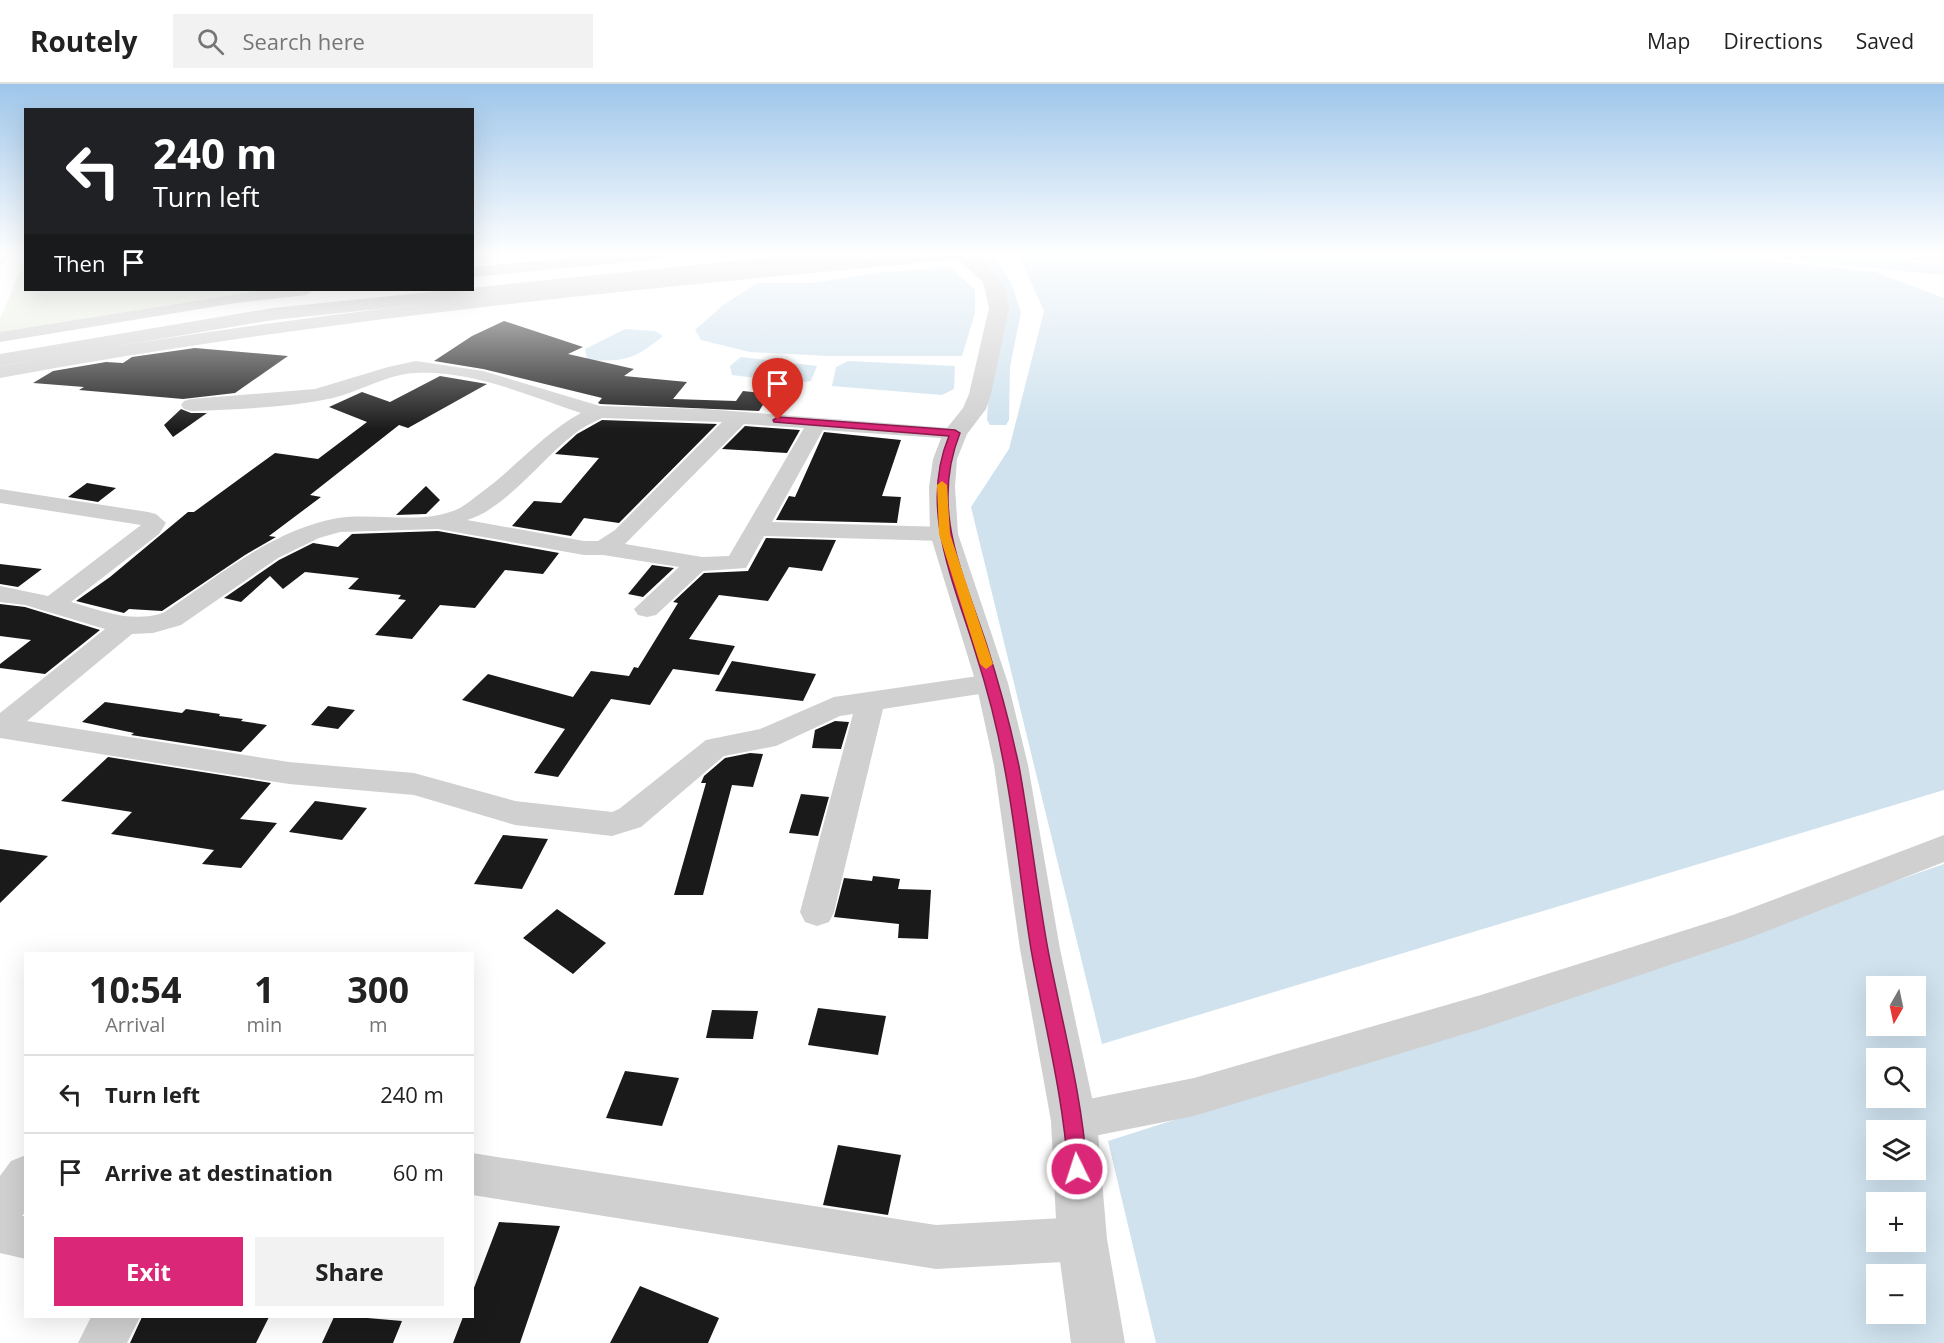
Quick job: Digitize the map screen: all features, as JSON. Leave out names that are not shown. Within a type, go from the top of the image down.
[{"type":"street","points":[[0,337],[147,313]]},
{"type":"street","points":[[0,350],[194,313]]},
{"type":"street","points":[[0,360],[295,313]]},
{"type":"street","points":[[0,372],[183,338],[368,313]]},
{"type":"street","points":[[998,313],[980,394],[974,409],[955,433],[945,459],[942,487],[944,534],[992,683],[1011,765],[1040,949],[1074,1122],[1082,1239],[1098,1343]]},
{"type":"street","points":[[191,405],[270,401],[321,394],[416,367],[507,384],[598,412],[738,418],[955,433]]},
{"type":"street","points":[[438,522],[468,513],[508,483],[567,429],[598,412]]},
{"type":"street","points":[[603,548],[623,535],[738,418]]},
{"type":"street","points":[[0,594],[52,605],[125,626],[153,625],[172,619],[270,553],[311,533],[339,525],[438,522],[584,548],[603,548],[699,563],[733,565],[817,423]]},
{"type":"street","points":[[0,496],[148,519],[154,523],[152,529],[52,605]]},
{"type":"street","points":[[756,529],[944,534]]},
{"type":"street","points":[[647,609],[699,563]]},
{"type":"street","points":[[1,728],[125,626]]},
{"type":"street","points":[[1,728],[289,773],[414,783],[515,813],[621,824],[716,747],[766,739],[826,709],[992,683]]},
{"type":"street","points":[[817,912],[870,703]]},
{"type":"street","points":[[1074,1122],[1194,1097],[1481,1012],[1737,928],[1854,885],[1944,848]]},
{"type":"street","points":[[474,1174],[936,1247],[1082,1239]]},
{"type":"street","points":[[5,1221],[24,1180]]},
{"type":"street","points":[[100,1343],[116,1318]]},
{"type":"shaded area","points":[[3,313],[129,313],[0,332]]},
{"type":"water","points":[[714,313],[975,313],[962,356],[829,356],[750,352],[701,340],[695,330]]},
{"type":"water","points":[[1044,313],[1944,313],[1944,790],[1102,1044],[971,507],[1009,449]]},
{"type":"water","points":[[625,329],[655,331],[663,336],[628,358],[587,360],[585,349]]},
{"type":"water","points":[[741,357],[817,366],[811,381],[797,383],[732,375],[730,366]]},
{"type":"water","points":[[848,361],[955,366],[954,389],[942,395],[832,386],[836,367]]},
{"type":"water","points":[[1944,864],[1944,1343],[1156,1343],[1108,1141],[1595,986]]},
{"type":"building","points":[[504,321],[583,347],[568,354],[634,369],[624,376],[687,382],[673,399],[736,401],[743,391],[770,394],[759,411],[600,404],[598,403],[602,398],[483,369],[434,361],[472,336]]},
{"type":"building","points":[[195,348],[288,356],[235,393],[183,399],[79,390],[84,387],[33,383],[53,371],[106,362],[123,363],[132,357]]},
{"type":"building","points":[[440,376],[487,384],[408,428],[399,425],[310,495],[321,497],[269,536],[276,537],[162,611],[129,609],[124,613],[76,601],[110,577],[188,512],[194,512],[275,453],[318,459],[367,422],[329,407],[362,392],[390,402]]},
{"type":"building","points":[[181,409],[191,413],[207,413],[173,437],[164,425]]},
{"type":"building","points":[[602,420],[717,424],[619,523],[584,518],[571,536],[512,526],[534,501],[561,503],[599,458],[555,454],[577,434]]},
{"type":"building","points":[[745,426],[800,430],[787,453],[722,449]]},
{"type":"building","points":[[824,432],[901,440],[882,496],[901,497],[897,523],[776,520],[789,496],[795,497]]},
{"type":"building","points":[[87,483],[116,488],[98,502],[68,497]]},
{"type":"building","points":[[426,486],[440,500],[426,514],[396,515]]},
{"type":"building","points":[[438,531],[559,553],[543,574],[505,570],[475,608],[440,605],[412,639],[375,635],[406,600],[398,599],[401,595],[348,589],[359,578],[305,572],[283,589],[270,576],[241,602],[224,598],[279,560],[313,543],[338,547],[352,534]]},
{"type":"building","points":[[766,538],[836,540],[822,571],[789,567],[768,601],[719,595],[689,639],[735,646],[719,675],[673,669],[650,705],[611,699],[558,777],[534,773],[565,729],[462,700],[488,674],[573,697],[591,671],[629,676],[634,667],[638,668],[678,603],[673,602],[704,573],[748,571]]},
{"type":"building","points":[[0,564],[42,569],[18,587],[0,584]]},
{"type":"building","points":[[652,565],[674,568],[643,597],[628,594]]},
{"type":"building","points":[[0,604],[25,607],[100,630],[45,674],[0,668],[0,664],[31,640],[0,636]]},
{"type":"building","points":[[732,661],[816,674],[803,701],[715,691]]},
{"type":"building","points":[[105,702],[182,713],[186,709],[267,725],[241,752],[131,735],[134,733],[82,722]]},
{"type":"building","points":[[328,706],[355,710],[338,729],[311,725]]},
{"type":"building","points":[[835,721],[849,722],[841,749],[812,748],[815,730]]},
{"type":"building","points":[[750,753],[763,754],[753,787],[732,785],[703,895],[674,895],[706,783],[701,783],[704,776],[725,758]]},
{"type":"building","points":[[108,757],[271,783],[240,819],[277,823],[241,868],[202,864],[214,850],[111,834],[132,812],[61,801]]},
{"type":"building","points":[[801,794],[829,797],[818,836],[789,833]]},
{"type":"building","points":[[315,801],[367,808],[342,840],[289,832]]},
{"type":"building","points":[[503,835],[548,839],[522,889],[474,884]]},
{"type":"building","points":[[0,849],[48,856],[0,903]]},
{"type":"building","points":[[873,876],[900,879],[898,889],[931,890],[928,939],[898,938],[899,924],[834,917],[844,878],[872,881]]},
{"type":"building","points":[[557,909],[606,943],[573,974],[523,938]]},
{"type":"building","points":[[818,1008],[886,1016],[878,1055],[808,1045]]},
{"type":"building","points":[[712,1010],[758,1011],[753,1039],[706,1038]]},
{"type":"building","points":[[625,1071],[679,1078],[662,1126],[606,1118]]},
{"type":"building","points":[[838,1145],[901,1155],[888,1215],[823,1205]]},
{"type":"building","points":[[499,1222],[560,1226],[520,1343],[453,1343],[463,1318],[474,1318],[474,1288]]},
{"type":"building","points":[[640,1286],[719,1318],[708,1343],[610,1343]]},
{"type":"building","points":[[142,1318],[268,1318],[256,1343],[130,1343]]},
{"type":"building","points":[[334,1318],[402,1321],[393,1343],[322,1343]]},
{"type":"waterway","points":[[998,420],[1000,367],[1012,313]]},
{"type":"slow traffic","points":[[942,485],[944,534],[986,664]]},
{"type":"route","points":[[778,420],[955,433],[945,459],[942,487],[944,534],[992,683],[1011,765],[1040,949],[1074,1122],[1077,1169]]}]
